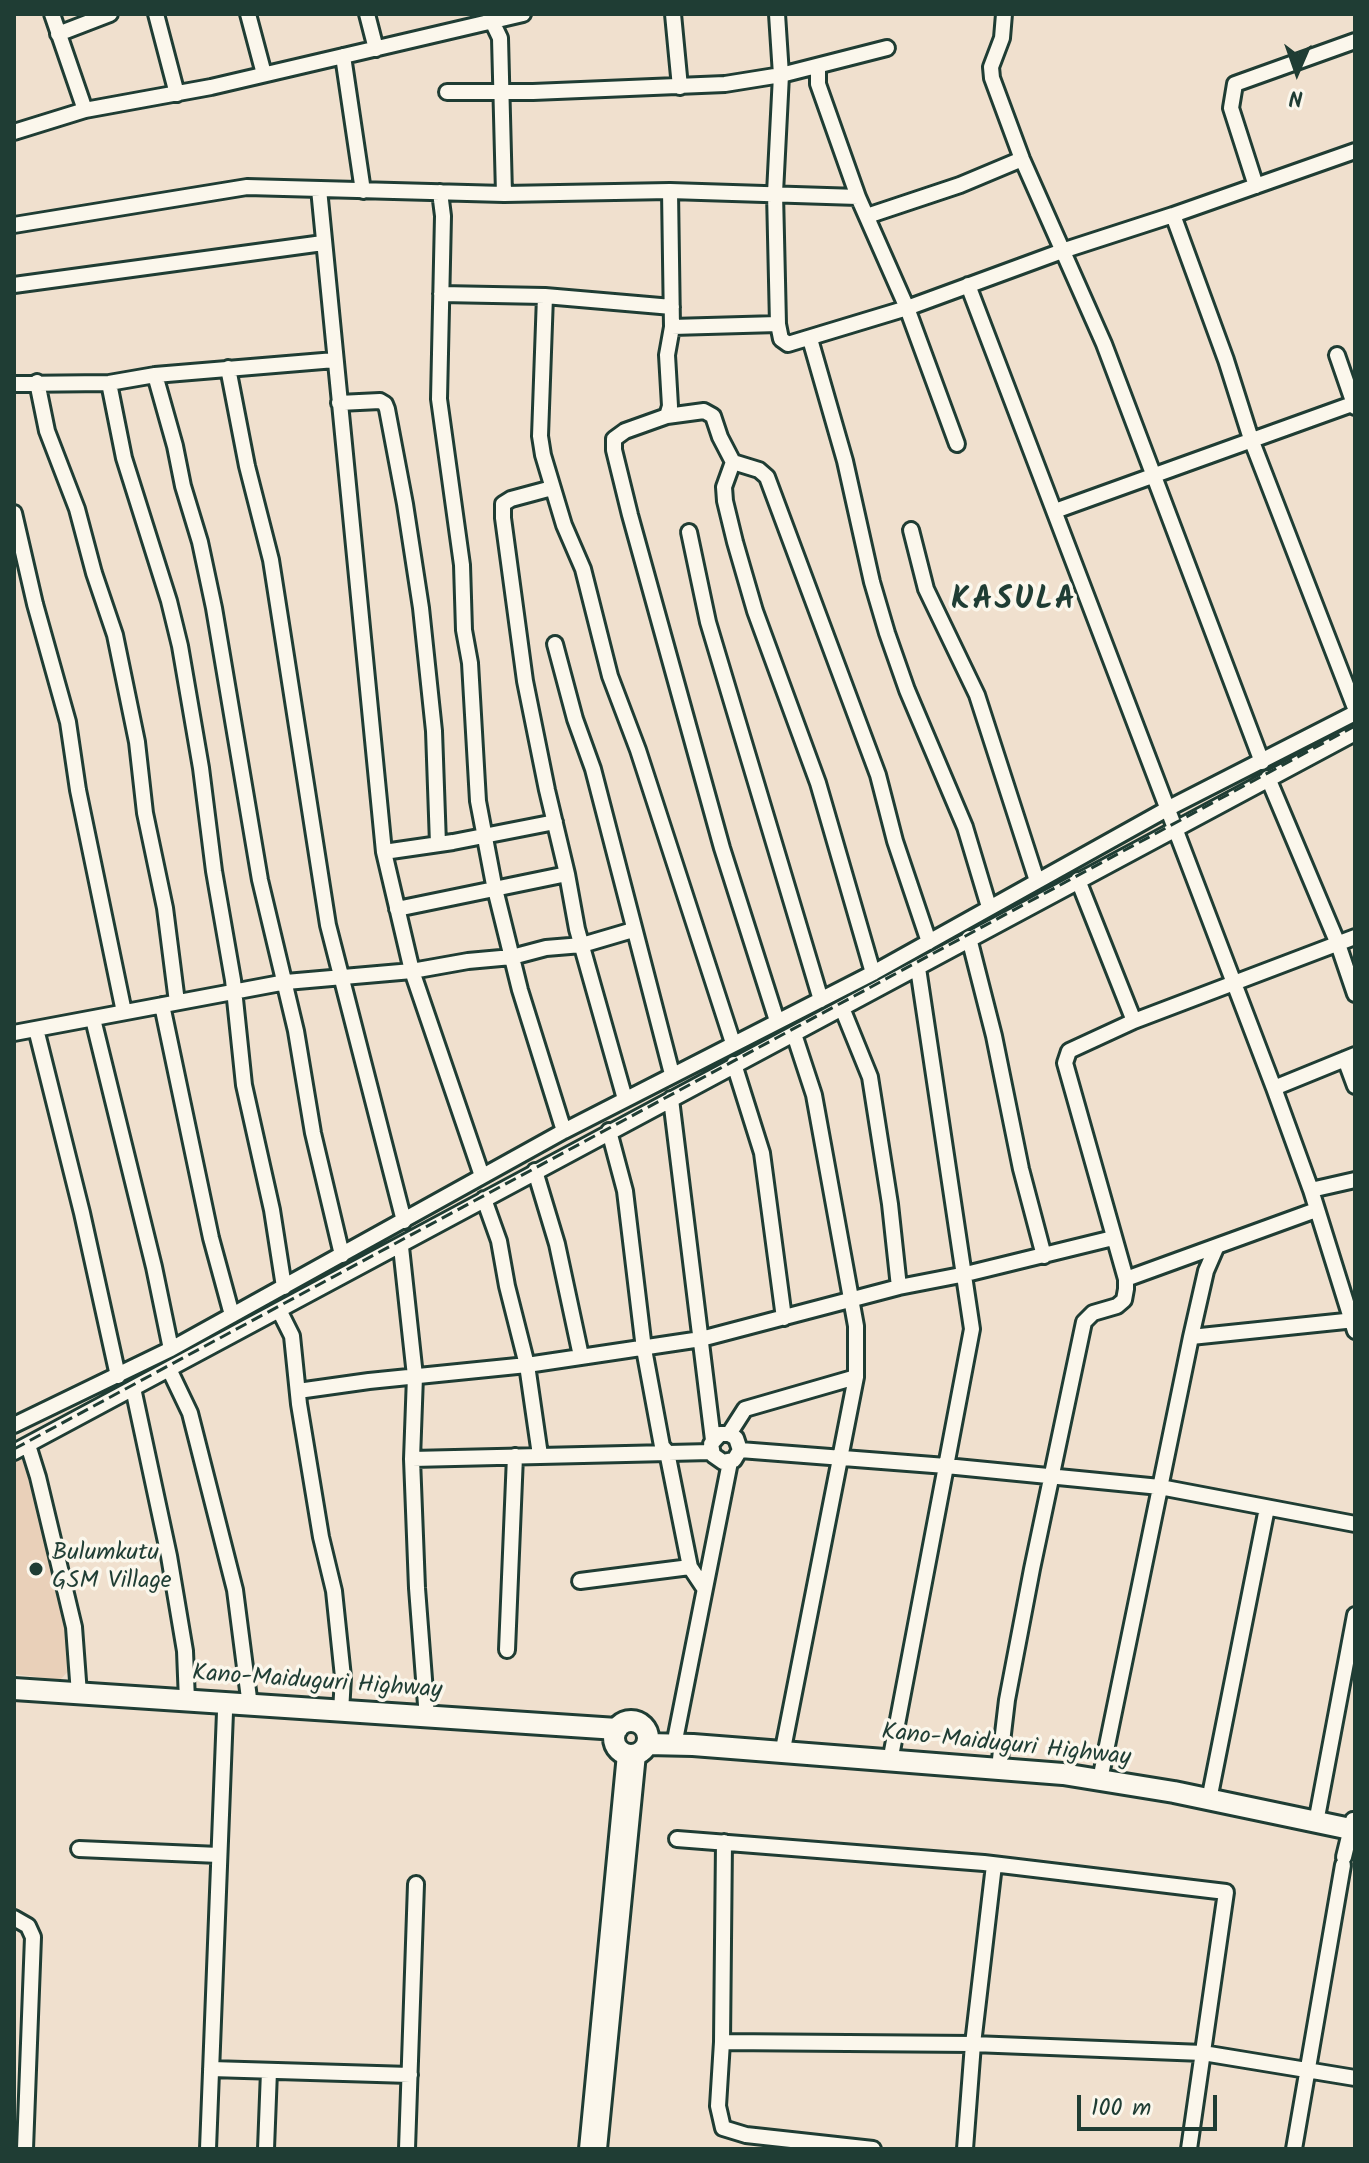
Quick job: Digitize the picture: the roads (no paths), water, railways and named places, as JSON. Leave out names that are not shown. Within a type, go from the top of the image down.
[{"type":"highway","name":"Kano-Maiduguri Highway","points":[[14,1689],[341,1712],[375,1719],[427,1718],[632,1743],[676,1735],[1000,1759],[1102,1770],[1211,1790],[1318,1812],[1354,1825]]},
{"type":"highway","name":"Kano-Maiduguri Highway","points":[[14,1696],[225,1712],[375,1719],[632,1743],[1063,1774],[1354,1825]]},
{"type":"street","points":[[52,14],[85,110]]},
{"type":"street","points":[[58,34],[110,14]]},
{"type":"street","points":[[156,14],[177,94]]},
{"type":"street","points":[[248,14],[264,74]]},
{"type":"street","points":[[367,14],[376,49]]},
{"type":"street","points":[[14,132],[85,110],[177,94],[376,49],[490,18],[523,14]]},
{"type":"street","points":[[673,14],[680,87]]},
{"type":"street","points":[[777,14],[781,75],[775,193],[778,324],[781,339],[788,344],[907,308],[1065,250],[1355,151]]},
{"type":"street","points":[[1004,14],[1002,38],[991,67],[992,78],[1022,159],[1065,250],[1155,475],[1262,762]]},
{"type":"street","points":[[490,18],[500,38],[504,194]]},
{"type":"street","points":[[1256,186],[1231,108],[1235,84],[1355,41]]},
{"type":"street","points":[[447,92],[533,92],[725,84],[781,75],[887,48]]},
{"type":"street","points":[[343,56],[363,191]]},
{"type":"street","points":[[818,66],[818,84],[858,197],[907,308],[957,444]]},
{"type":"street","points":[[867,216],[960,185],[1022,159]]},
{"type":"street","points":[[14,225],[247,187],[504,194],[670,191],[858,197]]},
{"type":"street","points":[[319,189],[384,852],[412,971],[482,1176]]},
{"type":"street","points":[[667,416],[670,406],[667,355],[672,327],[670,191]]},
{"type":"street","points":[[440,192],[443,216],[439,399],[462,565],[464,630],[470,663],[478,801],[512,957],[564,1131]]},
{"type":"street","points":[[14,1425],[171,1349],[564,1131],[873,973],[1167,809],[1355,711],[1251,439],[1173,215]]},
{"type":"street","points":[[14,285],[323,243]]},
{"type":"street","points":[[968,285],[1274,1088],[1354,1324],[1191,1337]]},
{"type":"street","points":[[441,294],[545,296],[672,307]]},
{"type":"street","points":[[545,296],[540,436],[552,488],[583,569],[610,676],[638,750],[733,1043]]},
{"type":"street","points":[[672,327],[778,324]]},
{"type":"street","points":[[810,339],[845,461],[872,582],[887,633],[907,690],[965,827],[989,907]]},
{"type":"street","points":[[1055,511],[1251,439],[1355,405],[1337,355]]},
{"type":"street","points":[[14,384],[109,383],[155,375],[335,360]]},
{"type":"street","points":[[228,368],[247,466],[271,560],[328,925],[404,1221]]},
{"type":"street","points":[[155,375],[200,542],[260,880],[286,982],[313,1133],[342,1255]]},
{"type":"street","points":[[37,382],[47,431],[77,509],[115,635],[137,742],[145,813],[165,908],[170,1004],[211,1238],[232,1315]]},
{"type":"street","points":[[109,383],[124,458],[180,646],[234,993],[244,1085],[272,1210],[284,1287]]},
{"type":"street","points":[[339,403],[380,401],[387,409],[421,608],[434,731],[438,844]]},
{"type":"street","points":[[777,1021],[722,848],[648,584],[614,450],[614,439],[625,431],[667,416],[704,411],[713,416],[733,462],[764,472],[773,489],[878,775],[895,841],[929,942]]},
{"type":"street","points":[[733,462],[724,487],[735,542],[755,611],[818,783],[873,973]]},
{"type":"street","points":[[552,488],[511,499],[503,504],[503,518],[525,681],[582,945],[625,1099]]},
{"type":"street","points":[[14,513],[35,604],[68,722],[78,790],[124,1012]]},
{"type":"street","points":[[911,530],[926,589],[977,695],[1037,881]]},
{"type":"street","points":[[689,532],[708,622],[821,1000]]},
{"type":"street","points":[[555,644],[575,719],[593,769],[672,1074]]},
{"type":"street","points":[[14,1452],[1355,733]]},
{"type":"street","points":[[1268,778],[1338,944],[1355,994]]},
{"type":"street","points":[[384,852],[555,822]]},
{"type":"street","points":[[397,909],[567,874]]},
{"type":"street","points":[[1078,880],[1134,1021]]},
{"type":"street","points":[[14,1033],[286,982],[412,971],[512,957],[546,948],[582,945],[633,930]]},
{"type":"street","points":[[1000,1759],[1010,1685],[1084,1322],[1093,1313],[1117,1306],[1124,1300],[1126,1279],[1065,1063],[1069,1051],[1134,1021],[1355,937]]},
{"type":"street","points":[[969,938],[994,1036],[1021,1169],[1044,1256]]},
{"type":"street","points":[[892,1751],[972,1329],[918,968]]},
{"type":"street","points":[[842,1008],[870,1077],[890,1204],[899,1287]]},
{"type":"street","points":[[93,1019],[171,1349]]},
{"type":"street","points":[[36,1029],[118,1376]]},
{"type":"street","points":[[784,1744],[856,1377],[856,1326],[814,1095],[794,1034]]},
{"type":"street","points":[[1274,1088],[1350,1057],[1355,1086]]},
{"type":"street","points":[[734,1064],[762,1153],[784,1318]]},
{"type":"street","points":[[671,1099],[712,1446],[719,1461],[735,1456],[840,1457],[1053,1476],[1160,1487],[1355,1524]]},
{"type":"street","points":[[609,1131],[625,1191],[644,1349],[662,1446],[667,1452],[690,1567],[704,1588]]},
{"type":"street","points":[[535,1171],[557,1244],[581,1356]]},
{"type":"street","points":[[1311,1190],[1355,1180]]},
{"type":"street","points":[[484,1199],[499,1241],[527,1365],[540,1455]]},
{"type":"street","points":[[1126,1279],[1316,1210]]},
{"type":"street","points":[[298,1391],[527,1365],[701,1339],[899,1287],[1113,1238]]},
{"type":"street","points":[[401,1247],[415,1376],[412,1459],[417,1588],[427,1718]]},
{"type":"street","points":[[1102,1770],[1191,1337],[1206,1271],[1216,1248]]},
{"type":"street","points":[[279,1310],[292,1336],[321,1537],[334,1591],[343,1677],[341,1712]]},
{"type":"street","points":[[169,1369],[190,1413],[235,1590],[250,1706]]},
{"type":"street","points":[[729,1434],[745,1409],[856,1377]]},
{"type":"street","points":[[133,1388],[169,1556],[185,1651],[187,1701]]},
{"type":"street","points":[[412,1459],[667,1452],[712,1446],[720,1434],[736,1438],[735,1456],[704,1588],[676,1735]]},
{"type":"street","points":[[28,1445],[74,1627],[79,1694]]},
{"type":"street","points":[[507,1650],[515,1456]]},
{"type":"street","points":[[1211,1790],[1267,1508]]},
{"type":"street","points":[[580,1581],[690,1567]]},
{"type":"street","points":[[1318,1812],[1355,1615]]},
{"type":"street","points":[[208,2149],[225,1712]]},
{"type":"street","points":[[587,2149],[595,2089],[605,1940],[632,1743]]},
{"type":"street","points":[[599,2149],[632,1743]]},
{"type":"street","points":[[1294,2149],[1343,1861],[1354,1825]]},
{"type":"street","points":[[677,1839],[994,1865],[1226,1892],[1189,2149]]},
{"type":"street","points":[[724,1842],[722,2042],[718,2106],[723,2128],[746,2135],[873,2149]]},
{"type":"street","points":[[79,1849],[219,1855]]},
{"type":"street","points":[[965,2149],[973,2044],[994,1865]]},
{"type":"street","points":[[407,2149],[416,1884]]},
{"type":"street","points":[[14,1918],[28,1926],[33,1937],[25,2149]]},
{"type":"street","points":[[722,2042],[973,2044],[1203,2053],[1355,2078]]},
{"type":"street","points":[[211,2069],[410,2075]]},
{"type":"street","points":[[266,2149],[269,2071]]},
{"type":"railway","points":[[14,1449],[1355,726]]},
{"type":"place","name":"Bulumkutu GSM Village","points":[[36,1569]]},
{"type":"district","name":"KASULA","points":[[1014,603]]}]
